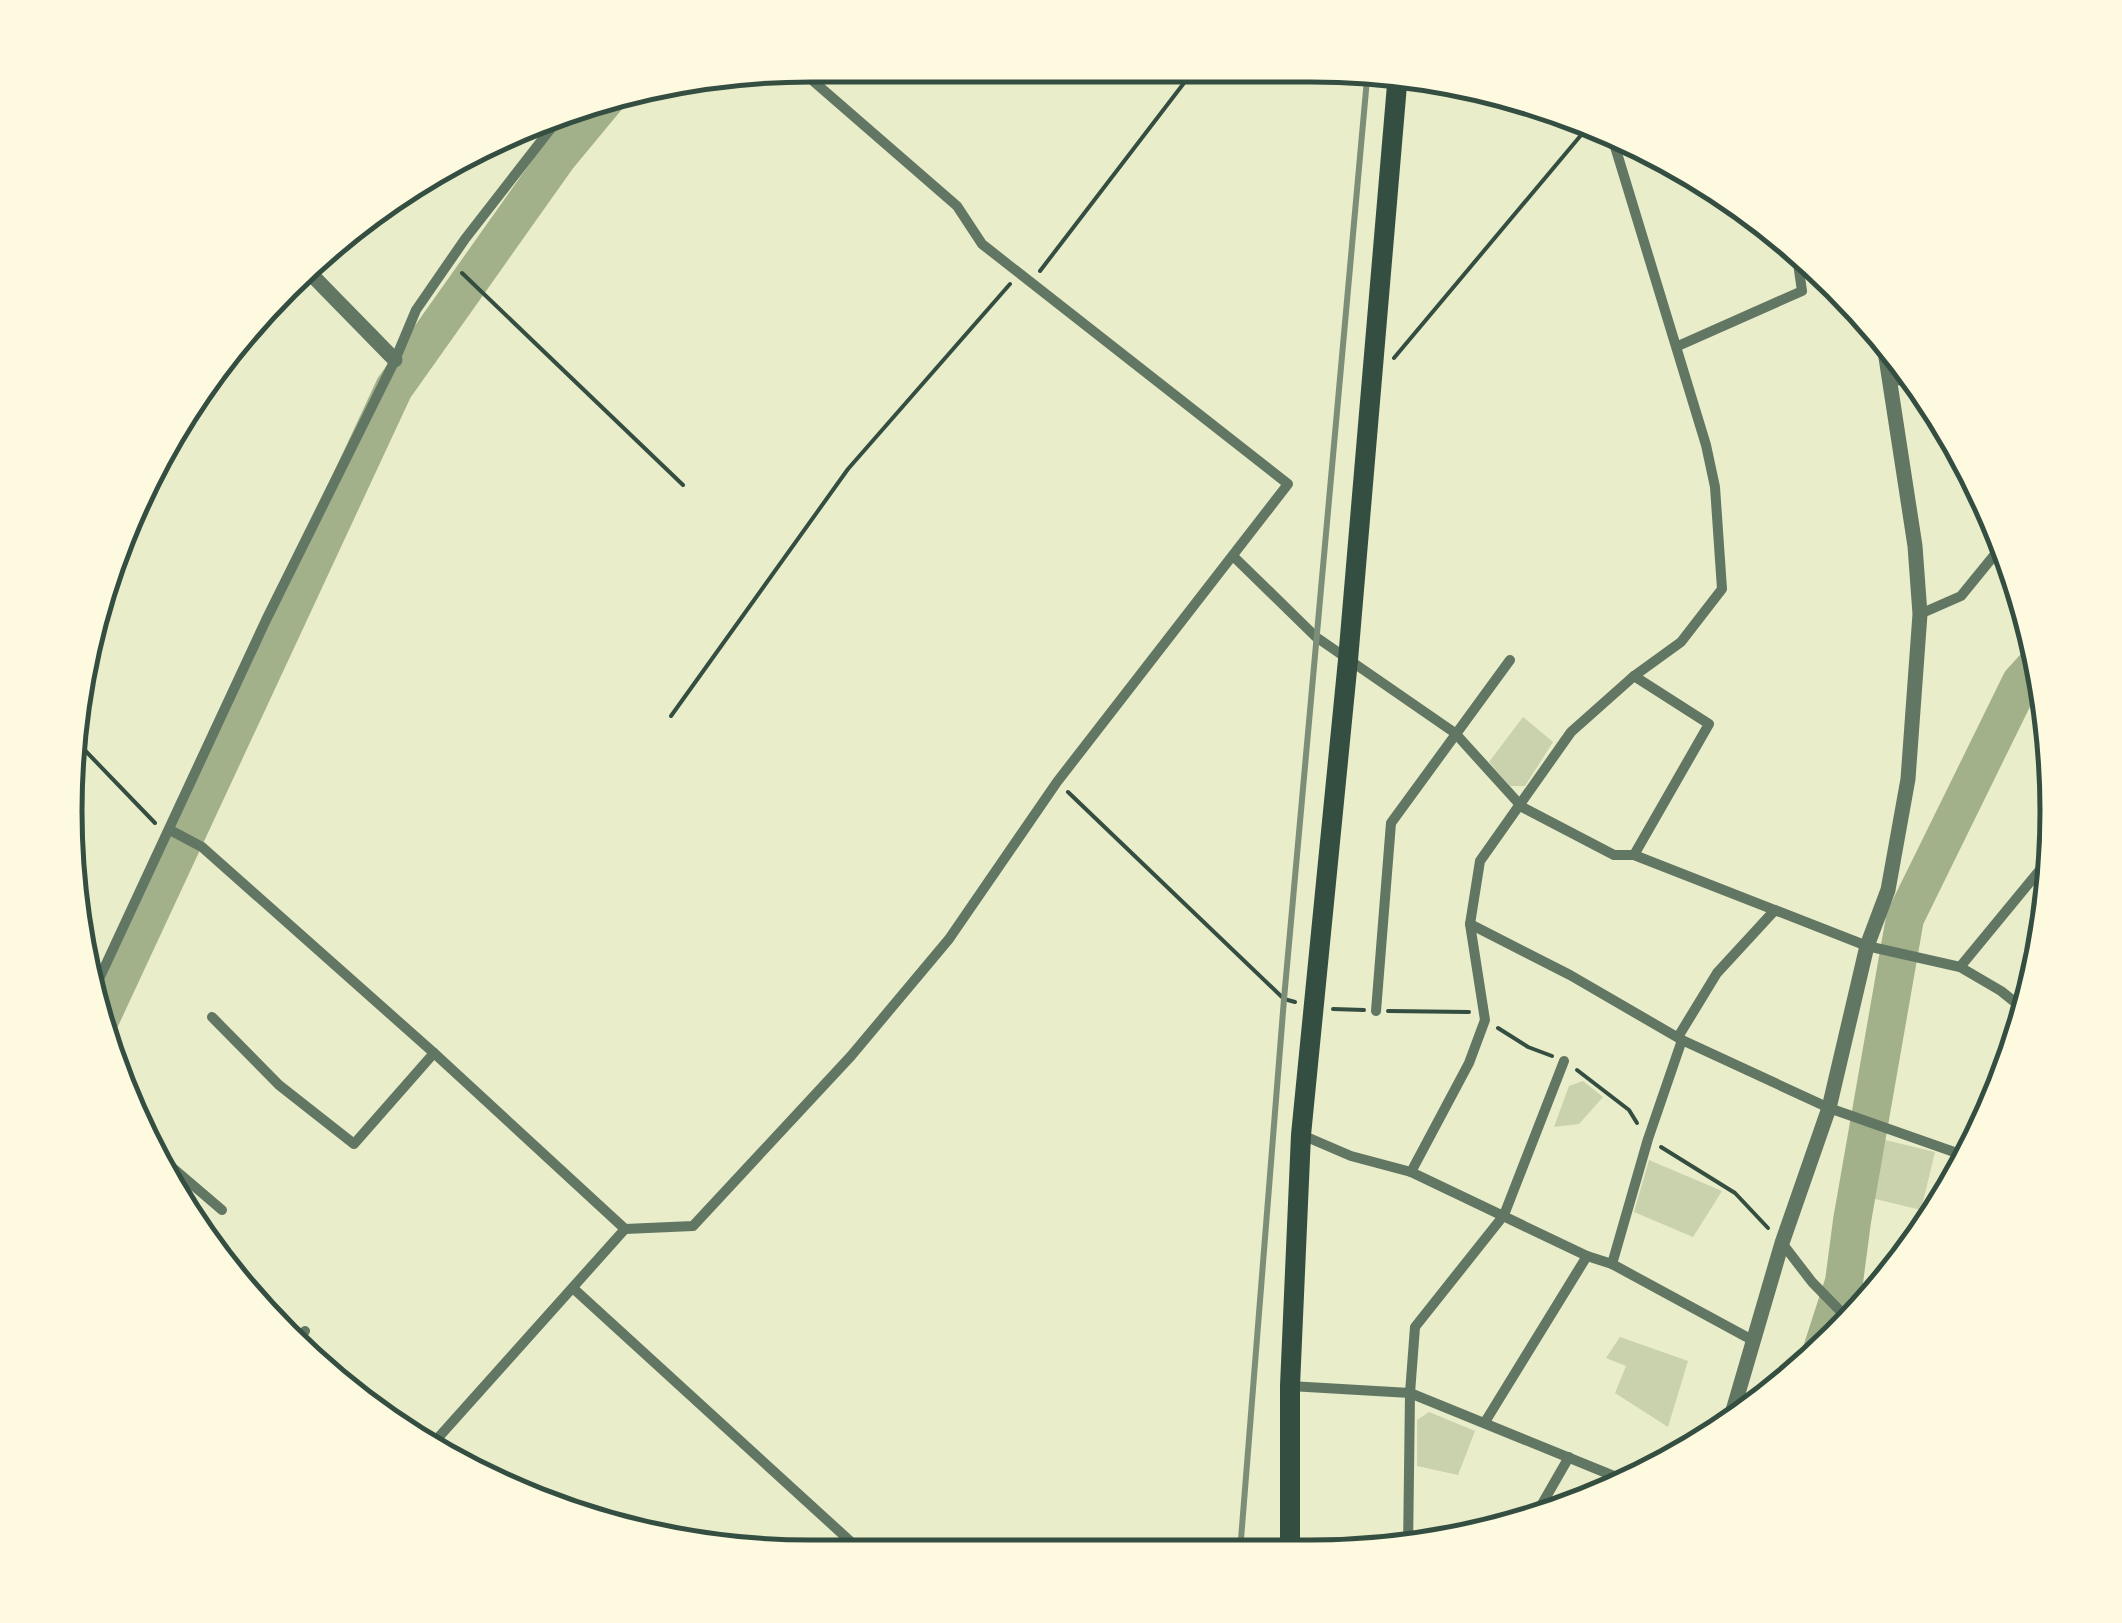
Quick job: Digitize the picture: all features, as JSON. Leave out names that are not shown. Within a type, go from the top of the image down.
[{"type":"highway","points":[[1290,1540],[1290,1386],[1301,1135],[1348,660],[1397,88]]},
{"type":"street","points":[[439,1438],[625,1230],[693,1226],[851,1056],[949,939],[1057,782],[1288,484],[982,244],[957,206],[815,82]]},
{"type":"street","points":[[102,975],[174,832],[266,620],[416,310],[465,238],[549,132]]},
{"type":"street","points":[[1411,1172],[1469,1063],[1486,1020],[1470,924],[1480,861],[1572,732],[1634,676],[1680,642],[1722,589],[1715,487],[1678,346],[1616,150]]},
{"type":"street","points":[[1678,346],[1802,291],[1799,271]]},
{"type":"street","points":[[314,279],[395,360]]},
{"type":"street","points":[[1735,1404],[1782,1243],[1829,1108],[1867,946],[1888,890],[1908,779],[1920,614],[1915,546],[1887,365]]},
{"type":"street","points":[[1889,378],[1898,380]]},
{"type":"street","points":[[1232,556],[1316,637],[1455,734],[1522,806],[1614,855],[1634,855],[1867,946],[1960,967],[2014,1002]]},
{"type":"street","points":[[1920,614],[1961,596],[1993,557]]},
{"type":"street","points":[[1376,1010],[1390,823],[1510,660]]},
{"type":"street","points":[[1634,676],[1709,724],[1634,855]]},
{"type":"street","points":[[174,832],[192,842],[434,1053],[625,1230]]},
{"type":"street","points":[[1960,967],[2036,874]]},
{"type":"street","points":[[1612,1264],[1680,1038],[1717,973],[1774,910]]},
{"type":"street","points":[[1470,924],[1680,1038],[1829,1108],[1955,1152]]},
{"type":"street","points":[[212,1017],[279,1084],[354,1144],[434,1053]]},
{"type":"street","points":[[1408,1534],[1415,1326],[1504,1215],[1564,1061]]},
{"type":"street","points":[[1301,1135],[1351,1156],[1411,1172],[1587,1256],[1612,1264],[1754,1340]]},
{"type":"street","points":[[178,1173],[222,1210]]},
{"type":"street","points":[[1782,1243],[1840,1312]]},
{"type":"street","points":[[1484,1422],[1587,1256]]},
{"type":"street","points":[[574,1289],[849,1540]]},
{"type":"street","points":[[1290,1386],[1410,1393],[1612,1474]]},
{"type":"street","points":[[1543,1503],[1569,1457]]},
{"type":"path","points":[[1031,283],[1184,82]]},
{"type":"path","points":[[1371,386],[1582,135]]},
{"type":"path","points":[[671,716],[848,469],[1019,274]]},
{"type":"path","points":[[469,278],[683,486]]},
{"type":"path","points":[[85,752],[155,824],[174,832]]},
{"type":"path","points":[[1057,782],[1284,998]]},
{"type":"green space","points":[[1523,717],[1553,742],[1525,786],[1510,786],[1489,762]]},
{"type":"green space","points":[[1583,1081],[1603,1097],[1579,1124],[1554,1127],[1569,1086]]},
{"type":"green space","points":[[1881,1139],[1935,1152],[1921,1210],[1867,1197]]},
{"type":"green space","points":[[1649,1160],[1722,1191],[1693,1237],[1634,1212]]},
{"type":"green space","points":[[1620,1337],[1688,1361],[1668,1427],[1615,1393],[1626,1366],[1606,1358]]},
{"type":"green space","points":[[1429,1412],[1475,1431],[1458,1475],[1417,1466],[1417,1420]]},
{"type":"waterway","points":[[108,1003],[394,388],[557,158],[591,117]]},
{"type":"waterway","points":[[1831,1321],[1844,1282],[1905,918],[2026,676]]},
{"type":"railway","points":[[1241,1540],[1284,999],[1366,85]]}]
